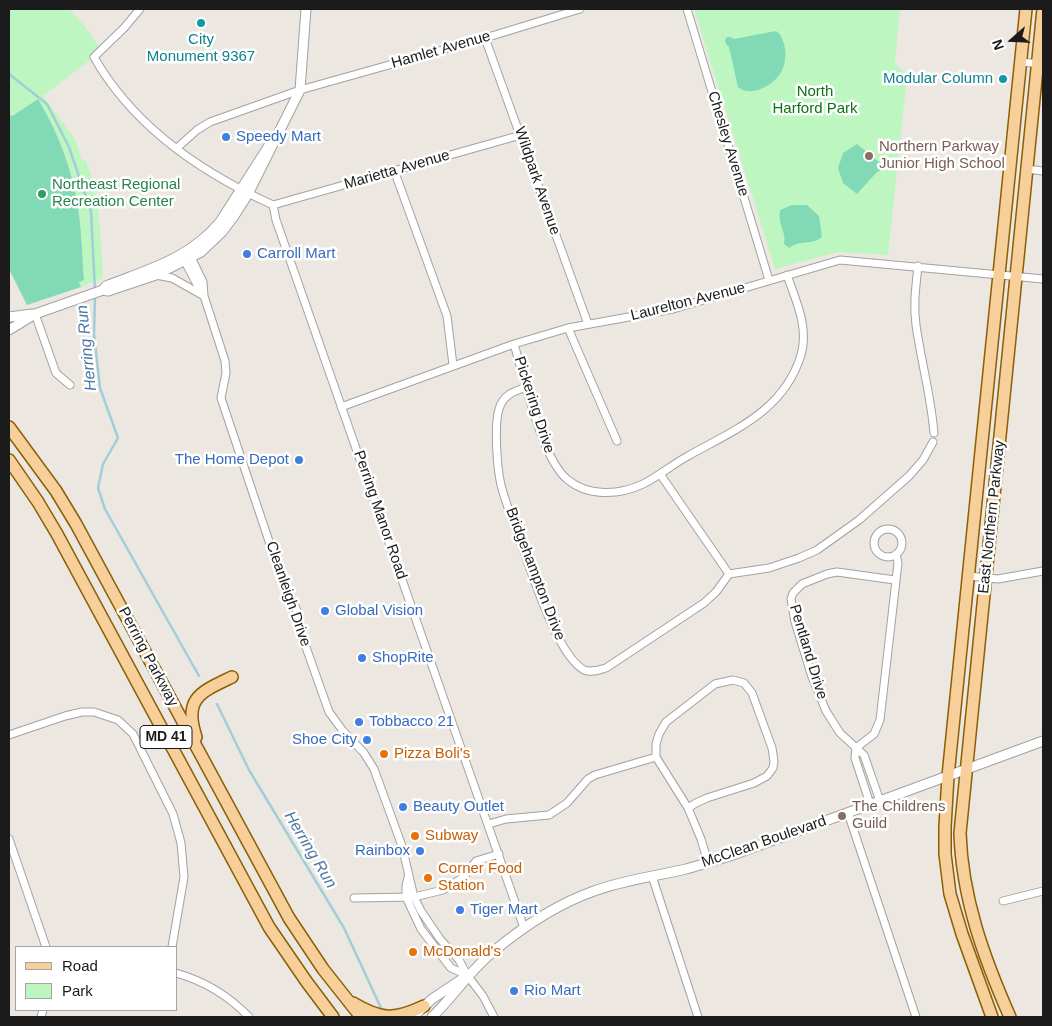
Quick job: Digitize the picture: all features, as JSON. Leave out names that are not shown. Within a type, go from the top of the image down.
[{"type":"main road","name":"East Northern Parkway","points":[[992,1017],[962,934],[950,894],[944,827],[1026,9]]},
{"type":"main road","name":"East Northern Parkway","points":[[1010,1017],[973,919],[964,883],[960,833],[1026,169],[1040,64],[1043,9]]},
{"type":"main road","name":"Perring Parkway","points":[[9,426],[56,491],[76,524],[289,918],[322,968],[361,1017]]},
{"type":"main road","name":"Perring Parkway","points":[[9,460],[24,480],[57,534],[269,927],[330,1015]]},
{"type":"main road","points":[[204,762],[193,728],[192,706],[203,692],[232,677]]},
{"type":"main road","points":[[346,999],[366,1011],[381,1016],[405,1015],[424,1006]]},
{"type":"street","points":[[140,9],[124,28],[94,57],[104,75],[133,109],[205,170],[273,205]]},
{"type":"street","points":[[102,290],[108,291],[156,275],[186,256],[210,234],[245,192],[267,146],[276,136],[300,90],[306,9]]},
{"type":"street","name":"Hamlet Avenue","points":[[177,148],[196,130],[210,122],[300,90],[580,9]]},
{"type":"street","name":"Chesley Avenue","points":[[687,9],[770,280]]},
{"type":"street","name":"Wildpark Avenue","points":[[485,38],[588,324]]},
{"type":"street","points":[[1020,62],[1040,64]]},
{"type":"street","name":"Marietta Avenue","points":[[273,205],[521,135]]},
{"type":"street","points":[[1026,169],[1043,171]]},
{"type":"street","points":[[394,170],[447,316],[453,365]]},
{"type":"street","name":"Perring Manor Road","points":[[273,205],[276,220],[524,928]]},
{"type":"street","points":[[9,330],[35,314],[102,290],[106,286],[186,256]]},
{"type":"street","name":"Cleanleigh Drive","points":[[186,256],[196,286],[204,296],[225,360],[226,373],[222,398],[280,574],[298,613],[302,636],[329,712],[343,731],[364,753],[374,769],[402,846],[414,897],[440,939],[459,960],[467,975],[483,996],[494,1017]]},
{"type":"street","name":"Laurelton Avenue","points":[[341,407],[453,365],[568,328],[673,309],[840,260],[1043,279]]},
{"type":"street","points":[[918,266],[915,294],[916,324],[934,432]]},
{"type":"street","points":[[156,275],[172,278],[204,296]]},
{"type":"street","name":"Pickering Drive","points":[[514,344],[546,447],[553,462],[566,479],[576,485],[600,492],[614,492],[644,484],[682,459],[736,431],[771,403],[791,377],[801,354],[804,332],[799,307],[787,275]]},
{"type":"street","points":[[9,317],[35,314]]},
{"type":"street","points":[[35,314],[56,373],[70,385]]},
{"type":"street","points":[[568,328],[617,441]]},
{"type":"street","name":"Bridgehampton Drive","points":[[527,387],[507,395],[499,409],[497,423],[501,484],[551,623],[562,645],[578,665],[586,671],[606,668],[704,603],[720,587],[729,574]]},
{"type":"street","points":[[660,474],[729,574],[755,571],[784,564],[824,546],[859,520],[909,476],[923,460],[933,442]]},
{"type":"street","points":[[870,804],[855,758],[856,748],[874,734],[880,720],[898,563],[896,554]]},
{"type":"street","points":[[969,576],[998,579],[1043,571]]},
{"type":"street","name":"Pentland Drive","points":[[880,801],[864,755],[840,733],[826,711],[812,677],[795,622],[791,599],[793,593],[802,584],[837,572],[895,580]]},
{"type":"street","points":[[688,808],[706,798],[754,783],[767,776],[773,768],[772,748],[749,687],[739,681],[733,680],[715,684],[692,701],[674,715],[663,727],[656,744],[656,757],[688,808],[708,863]]},
{"type":"street","points":[[9,735],[82,712],[94,712],[118,720],[133,734],[173,814],[181,843],[184,877],[172,946]]},
{"type":"street","name":"McClean Boulevard","points":[[432,1017],[456,992],[467,975],[494,950],[559,906],[594,891],[708,863],[1043,741]]},
{"type":"street","points":[[489,824],[506,819],[549,815],[567,803],[588,779],[595,775],[656,757]]},
{"type":"street","points":[[848,813],[916,1017]]},
{"type":"street","points":[[9,839],[46,946]]},
{"type":"street","points":[[354,898],[414,897],[443,890],[454,885],[464,877],[476,861],[499,854]]},
{"type":"street","points":[[652,876],[698,1017]]},
{"type":"street","name":"Cleanleigh Drive","points":[[406,897],[408,877]]},
{"type":"street","points":[[1003,901],[1043,891]]},
{"type":"street","points":[[406,897],[421,929],[432,945],[451,968],[467,975]]},
{"type":"street","points":[[178,974],[219,992],[236,1004],[249,1017]]},
{"type":"street","points":[[413,1017],[449,986],[467,975]]},
{"type":"green space","points":[[9,9],[69,9],[83,24],[102,51],[43,96],[76,141],[82,161],[86,160],[94,189],[99,218],[103,278],[81,287],[79,281],[84,280],[79,214],[69,169],[59,140],[38,99],[11,116],[9,114]]},
{"type":"green space","name":"North Harford Park","points":[[694,9],[900,9],[895,63],[907,76],[888,255],[838,252],[775,269]]},
{"type":"green space","points":[[776,31],[781,36],[785,50],[785,62],[780,74],[764,88],[750,91],[738,87],[729,47],[725,40],[727,37],[734,39]]},
{"type":"green space","name":"Northeast Regional Recreation Center","points":[[38,99],[59,140],[77,199],[84,280],[79,282],[81,287],[27,305],[9,269],[9,114],[12,116]]},
{"type":"green space","points":[[857,144],[880,163],[882,169],[857,194],[843,183],[838,168],[843,153]]},
{"type":"green space","points":[[792,205],[807,205],[819,216],[822,237],[818,240],[793,245],[789,248],[784,244],[785,240],[779,215],[780,210]]},
{"type":"waterway","name":"Herring Run","points":[[9,74],[47,104],[69,147],[91,212],[95,290]]},
{"type":"waterway","name":"Herring Run","points":[[95,295],[94,334],[100,388],[118,438],[103,464],[98,488],[105,509],[199,676]]},
{"type":"waterway","name":"Herring Run","points":[[217,704],[249,770],[344,928],[381,1008]]},
{"type":"place","name":"City Monument 9367","points":[[201,23]]},
{"type":"place","name":"Modular Column","points":[[1003,79]]},
{"type":"place","name":"Speedy Mart","points":[[226,137]]},
{"type":"place","name":"Northern Parkway Junior High School","points":[[869,156]]},
{"type":"place","name":"Northeast Regional Recreation Center","points":[[42,194]]},
{"type":"place","name":"Carroll Mart","points":[[247,254]]},
{"type":"place","name":"The Home Depot","points":[[299,460]]},
{"type":"place","name":"Global Vision","points":[[325,611]]},
{"type":"place","name":"ShopRite","points":[[362,658]]},
{"type":"place","name":"Tobbacco 21","points":[[359,722]]},
{"type":"place","name":"Shoe City","points":[[367,740]]},
{"type":"place","name":"Pizza Boli's","points":[[384,754]]},
{"type":"place","name":"Beauty Outlet","points":[[403,807]]},
{"type":"place","name":"The Childrens Guild","points":[[842,816]]},
{"type":"place","name":"Subway","points":[[415,836]]},
{"type":"place","name":"Rainbox","points":[[420,851]]},
{"type":"place","name":"Corner Food Station","points":[[428,878]]},
{"type":"place","name":"Tiger Mart","points":[[460,910]]},
{"type":"place","name":"McDonald's","points":[[413,952]]},
{"type":"place","name":"Rio Mart","points":[[514,991]]}]
